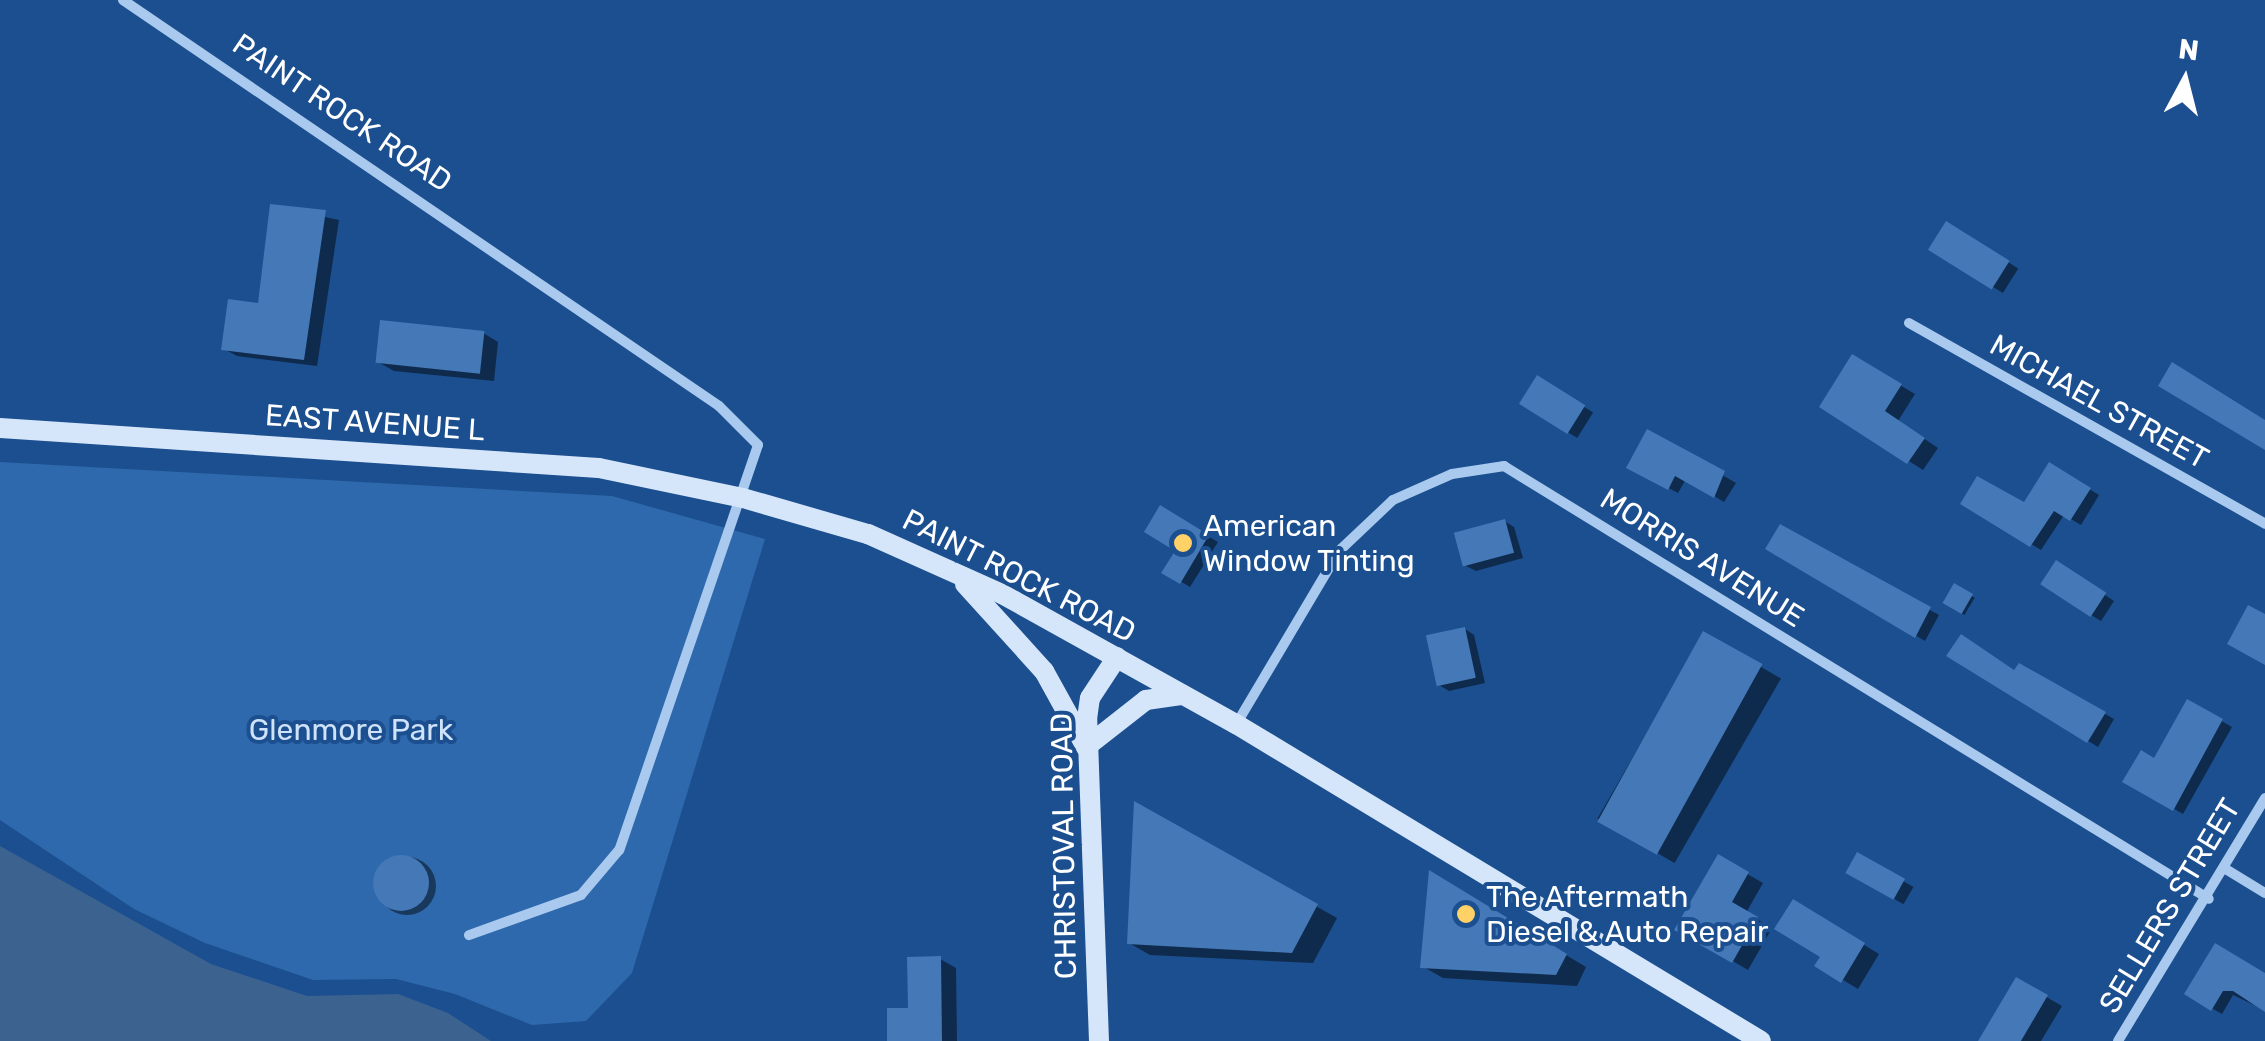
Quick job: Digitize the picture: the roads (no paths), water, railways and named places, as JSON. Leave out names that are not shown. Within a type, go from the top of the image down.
[{"type":"main road","name":"EAST AVENUE L","points":[[0,428],[599,468],[744,498]]},
{"type":"main road","name":"PAINT ROCK ROAD","points":[[744,498],[868,534],[953,572],[1117,657],[1236,724],[1761,1041]]},
{"type":"main road","points":[[953,572],[1034,658],[1086,747],[1146,700],[1183,694]]},
{"type":"main road","name":"CHRISTOVAL ROAD","points":[[1099,1041],[1086,747],[1090,698],[1117,657]]},
{"type":"street","name":"PAINT ROCK ROAD","points":[[123,0],[719,406],[758,445],[744,498]]},
{"type":"street","name":"MICHAEL STREET","points":[[1908,322],[2265,524]]},
{"type":"street","name":"MORRIS AVENUE","points":[[1236,724],[1339,552],[1379,512],[1393,500],[1452,474],[1504,466],[2209,898]]},
{"type":"street","points":[[469,935],[581,895],[619,850],[744,498]]},
{"type":"street","name":"SELLERS STREET","points":[[2118,1041],[2209,898],[2265,798]]},
{"type":"street","points":[[2224,868],[2265,893]]},
{"type":"place","name":"American Window Tinting","points":[[1183,543]]},
{"type":"place","name":"The Aftermath Diesel & Auto Repair","points":[[1466,914]]},
{"type":"park label","name":"Glenmore Park","points":[[351,730]]}]
